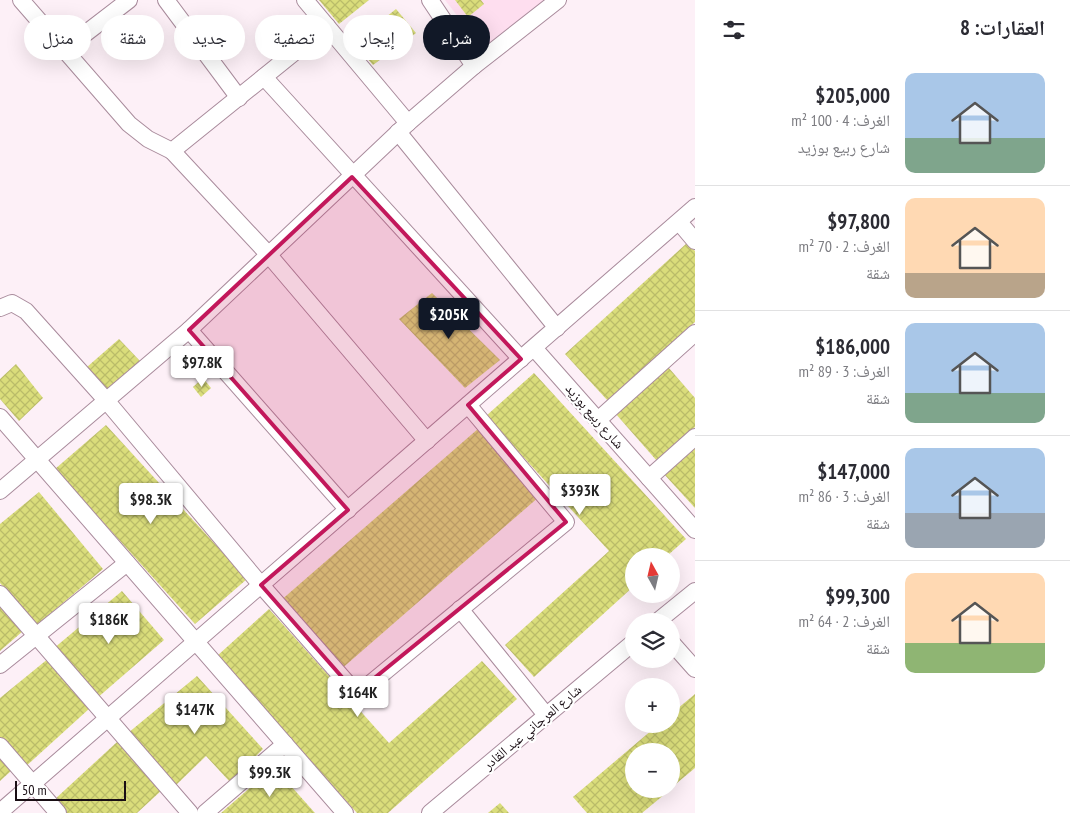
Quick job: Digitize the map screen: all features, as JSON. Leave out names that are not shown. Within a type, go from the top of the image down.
[{"type":"street","points":[[21,0],[34,15]]},
{"type":"street","points":[[91,29],[129,0]]},
{"type":"street","points":[[166,0],[239,98]]},
{"type":"street","points":[[305,0],[318,15]]},
{"type":"street","points":[[430,0],[474,66]]},
{"type":"street","points":[[0,490],[105,399],[189,330],[403,127],[474,66],[558,0]]},
{"type":"street","points":[[333,34],[557,328]]},
{"type":"street","points":[[73,60],[129,124],[148,139],[172,151],[268,254],[427,441]]},
{"type":"street","points":[[172,151],[286,60]]},
{"type":"street","points":[[264,78],[352,177],[521,359]]},
{"type":"street","points":[[0,812],[695,207]]},
{"type":"street","points":[[679,222],[695,241]]},
{"type":"street","points":[[0,308],[12,303],[26,311],[105,399],[261,585],[356,693],[359,693],[567,520],[468,405]]},
{"type":"street","points":[[189,330],[348,510]]},
{"type":"street","points":[[598,420],[695,333]]},
{"type":"street","name":"شارع ربيع بوزيد","points":[[534,348],[695,530]]},
{"type":"street","points":[[0,417],[345,813]]},
{"type":"street","points":[[649,478],[695,437]]},
{"type":"street","points":[[0,665],[127,563]]},
{"type":"street","points":[[668,613],[695,591]]},
{"type":"street","points":[[0,594],[190,813]]},
{"type":"street","points":[[460,609],[546,715]]},
{"type":"street","name":"شارع العرجاني عبد القادر","points":[[430,813],[625,649]]},
{"type":"street","points":[[680,652],[695,669]]},
{"type":"street","points":[[205,813],[285,744]]},
{"type":"street","points":[[0,746],[58,813]]},
{"type":"highlighted area","points":[[352,177],[521,359],[468,405],[566,522],[356,693],[261,585],[348,510],[189,330]]},
{"type":"shaded area","points":[[445,0],[545,0],[490,43],[490,15],[457,15]]},
{"type":"building","points":[[319,0],[369,0],[350,15],[343,15],[343,21],[339,24]]},
{"type":"building","points":[[455,0],[481,0],[484,4],[470,15],[466,15]]},
{"type":"building","points":[[396,9],[401,15],[389,15]]},
{"type":"building","points":[[369,60],[380,60],[373,65]]},
{"type":"building","points":[[687,243],[695,251],[695,322],[608,401],[565,354]]},
{"type":"building","points":[[432,293],[500,360],[465,388],[399,319]]},
{"type":"building","points":[[119,339],[141,362],[106,390],[87,367]]},
{"type":"building","points":[[16,364],[43,398],[19,421],[0,399],[0,379]]},
{"type":"building","points":[[668,367],[695,398],[695,427],[657,461],[615,413]]},
{"type":"building","points":[[534,373],[686,539],[676,548],[625,548],[625,594],[534,677],[505,645],[609,551],[486,416]]},
{"type":"building","points":[[203,378],[211,388],[201,397],[193,387]]},
{"type":"building","points":[[106,425],[247,579],[195,624],[55,469]]},
{"type":"building","points":[[479,428],[540,496],[339,671],[279,602]]},
{"type":"building","points":[[695,444],[695,508],[663,473]]},
{"type":"building","points":[[39,492],[103,569],[37,625],[0,583],[0,524]]},
{"type":"building","points":[[122,591],[164,640],[96,699],[53,649]]},
{"type":"building","points":[[0,605],[23,631],[0,651]]},
{"type":"building","points":[[269,609],[389,743],[482,661],[517,699],[388,813],[357,813],[217,656]]},
{"type":"building","points":[[49,658],[90,708],[24,768],[0,740],[0,698]]},
{"type":"building","points":[[197,676],[263,749],[230,782],[206,756],[173,788],[128,733]]},
{"type":"building","points":[[695,694],[695,768],[680,780],[680,743],[637,743],[648,733],[680,733],[680,706]]},
{"type":"building","points":[[117,742],[162,790],[137,813],[66,813],[54,800]]},
{"type":"building","points":[[625,753],[625,798],[660,798],[642,813],[587,813],[573,797]]},
{"type":"building","points":[[0,758],[11,771],[0,781]]},
{"type":"building","points":[[274,767],[315,813],[221,813]]},
{"type":"building","points":[[500,803],[509,813],[488,813]]}]
